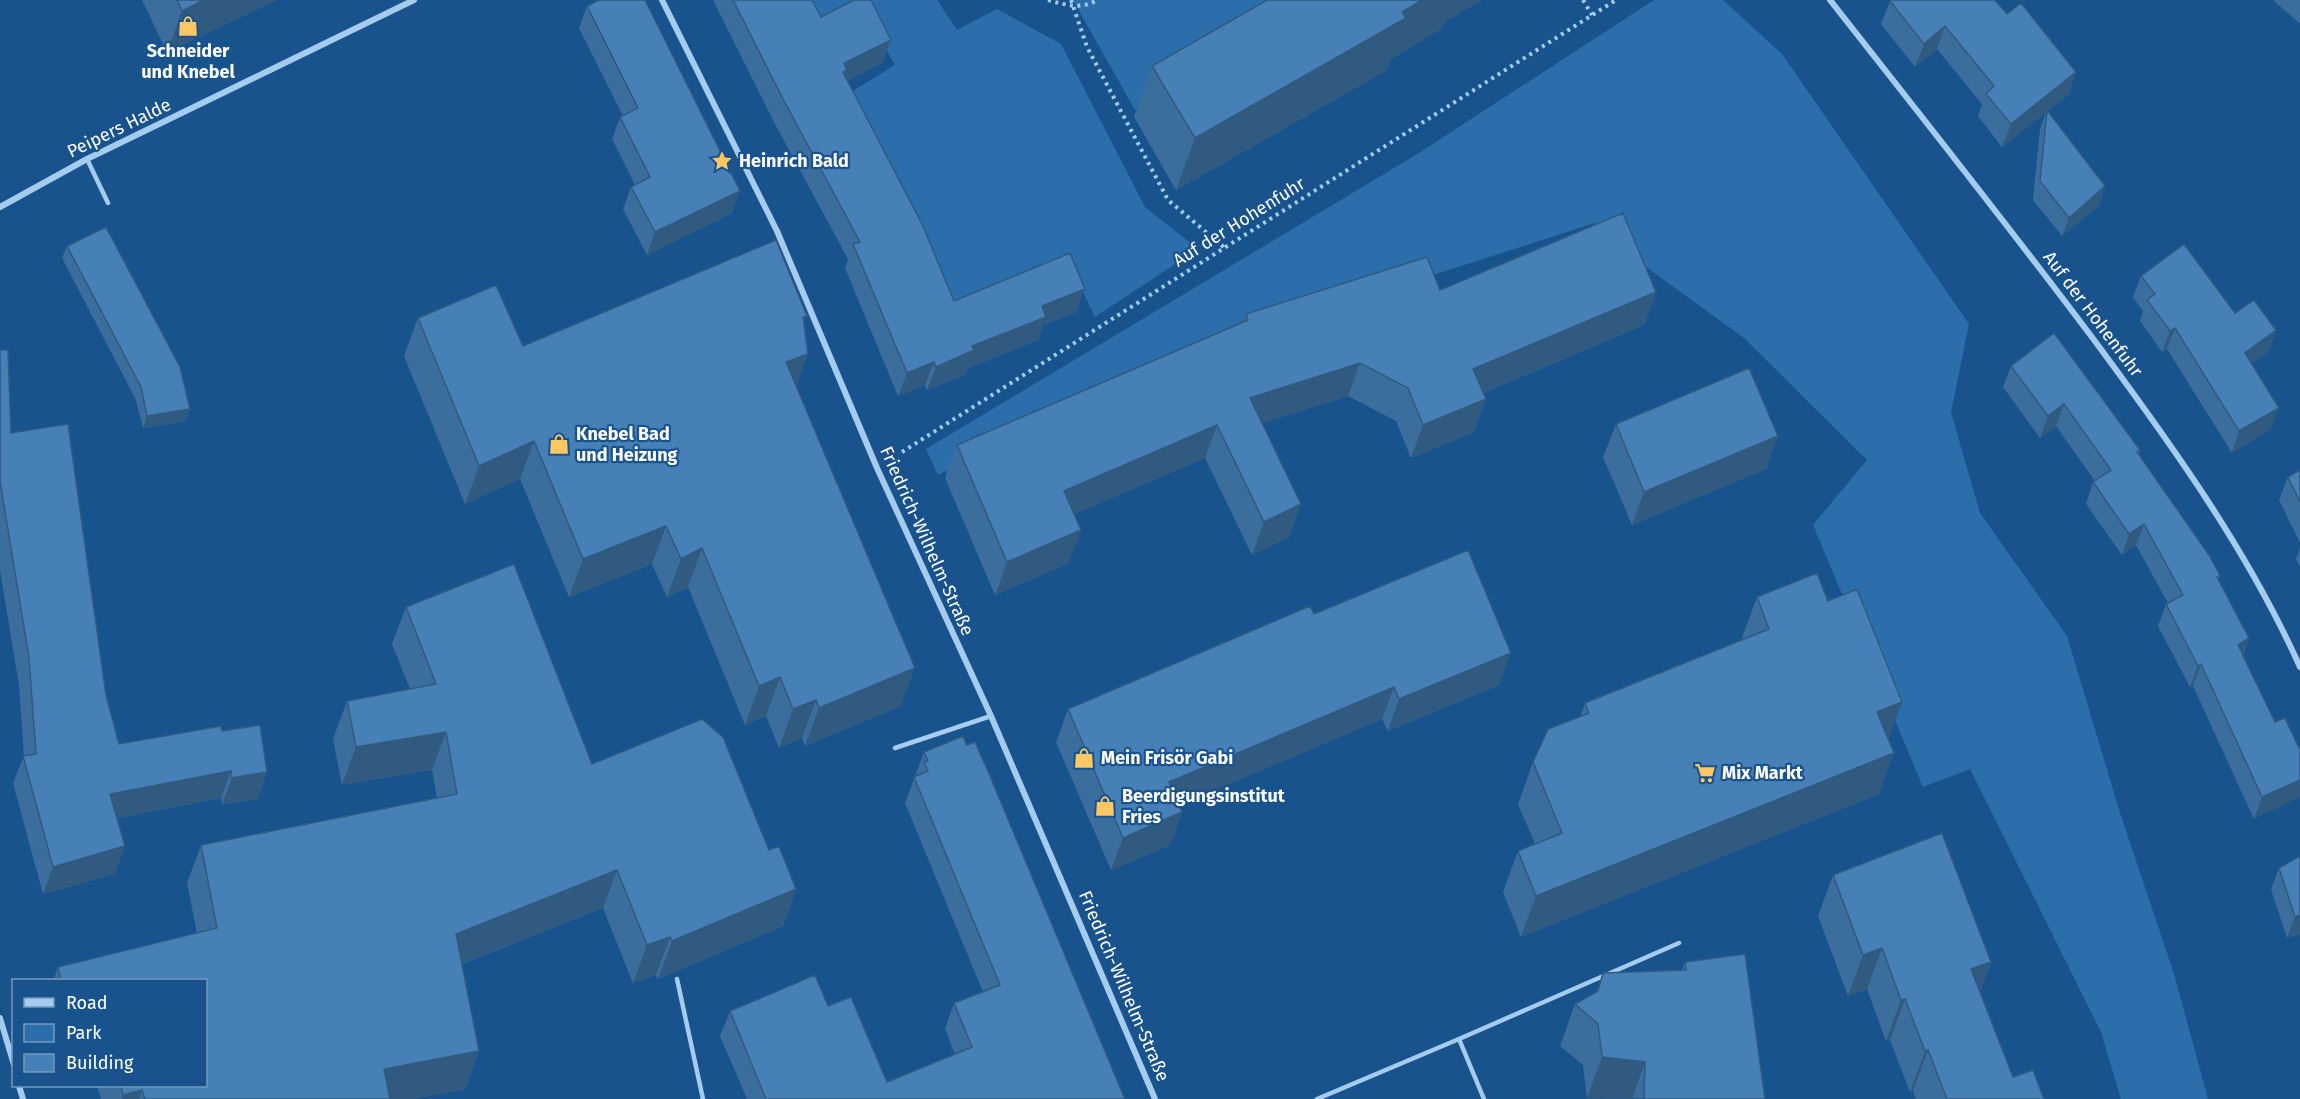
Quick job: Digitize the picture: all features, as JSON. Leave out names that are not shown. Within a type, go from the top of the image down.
[{"type":"street","name":"Peipers Halde","points":[[0,207],[87,159],[414,0]]},
{"type":"street","name":"Friedrich-Wilhelm-Straße","points":[[662,0],[777,231],[877,468],[991,716],[1155,1099]]},
{"type":"street","name":"Auf der Hohenfuhr","points":[[1830,0],[2049,279],[2146,411],[2237,548],[2300,667]]},
{"type":"street","points":[[0,1018],[12,1058]]},
{"type":"lane","points":[[87,159],[108,203]]},
{"type":"lane","points":[[895,748],[991,716]]},
{"type":"lane","points":[[1317,1099],[1679,944]]},
{"type":"lane","points":[[677,979],[703,1099]]},
{"type":"lane","points":[[1460,1039],[1484,1099]]},
{"type":"path","points":[[1048,0],[1072,7],[1090,4],[1097,0]]},
{"type":"path","points":[[1071,0],[1087,47],[1168,200],[1226,249]]},
{"type":"path","points":[[1583,0],[1592,15]]},
{"type":"path","name":"Auf der Hohenfuhr","points":[[877,468],[1616,0]]},
{"type":"green space","points":[[810,0],[937,0],[957,30],[997,9],[1061,44],[1145,207],[1198,249],[1095,317],[1070,265],[954,311],[848,94],[895,65],[866,12],[824,30]]},
{"type":"green space","points":[[1073,0],[1292,0],[1302,16],[1135,110]]},
{"type":"green space","points":[[1654,0],[1723,0],[1782,54],[1969,324],[1951,412],[1980,513],[2067,636],[2120,813],[2174,974],[2208,1099],[2121,1099],[2101,1032],[1970,769],[1923,787],[1813,525],[1867,460],[1744,338],[1634,258],[1595,223],[1165,361],[938,475],[926,449],[1419,153]]},
{"type":"building","points":[[177,0],[204,0],[182,11]]},
{"type":"building","points":[[599,0],[645,0],[740,191],[655,232],[631,187],[650,177],[620,117],[638,108],[587,6]]},
{"type":"building","points":[[733,0],[812,0],[821,17],[854,0],[871,0],[891,40],[844,63],[847,70],[843,72],[923,226],[954,301],[1070,253],[1085,289],[1042,306],[1046,317],[972,346],[974,350],[936,367],[934,362],[907,373],[853,244],[860,242]]},
{"type":"building","points":[[1267,0],[1422,0],[1402,12],[1406,18],[1195,138],[1152,66]]},
{"type":"building","points":[[1891,0],[1995,0],[2007,14],[2021,3],[2076,72],[2011,124],[1986,94],[1994,86],[1945,26],[1924,44]]},
{"type":"building","points":[[2047,110],[2105,186],[2069,218],[2040,181]]},
{"type":"building","points":[[1623,213],[1656,292],[1473,369],[1486,399],[1423,425],[1408,388],[1360,363],[1250,398],[1301,504],[1264,522],[1217,425],[1064,491],[1081,530],[1007,562],[957,445],[1248,320],[1246,314],[1427,257],[1440,290]]},
{"type":"building","points":[[106,227],[180,367],[190,409],[147,416],[141,387],[67,246]]},
{"type":"building","points":[[776,240],[807,316],[803,317],[808,354],[786,362],[915,668],[819,708],[816,700],[793,709],[780,677],[759,686],[702,548],[681,559],[666,526],[583,559],[534,441],[479,466],[418,318],[496,285],[523,346]]},
{"type":"building","points":[[2184,244],[2235,313],[2254,300],[2276,330],[2245,353],[2279,408],[2239,431],[2175,328],[2170,331],[2147,300],[2155,294],[2141,276]]},
{"type":"building","points":[[2054,333],[2140,450],[2137,452],[2209,555],[2220,575],[2217,577],[2249,638],[2238,645],[2275,722],[2285,718],[2300,750],[2300,780],[2262,797],[2201,664],[2198,666],[2166,604],[2183,595],[2144,524],[2129,534],[2093,482],[2111,470],[2064,404],[2048,416],[2011,366]]},
{"type":"building","points":[[0,350],[8,350],[11,433],[68,424],[106,695],[119,744],[221,726],[222,731],[260,725],[267,772],[232,778],[231,771],[110,794],[125,846],[53,867],[23,756],[36,754],[29,658],[0,481]]},
{"type":"building","points":[[1749,368],[1778,436],[1644,492],[1616,424]]},
{"type":"building","points":[[2300,470],[2300,502],[2288,477]]},
{"type":"building","points":[[1468,550],[1511,653],[1399,699],[1394,687],[1169,782],[1182,812],[1123,838],[1068,709],[1310,606],[1314,614]]},
{"type":"building","points":[[514,564],[592,764],[702,719],[723,737],[769,850],[779,846],[796,889],[672,941],[670,937],[647,945],[617,870],[456,934],[479,1051],[384,1069],[390,1099],[145,1099],[142,1090],[123,1095],[121,1087],[207,1087],[207,979],[61,979],[58,967],[217,928],[201,845],[457,794],[446,732],[356,747],[347,701],[436,684],[406,607]]},
{"type":"building","name":"Mix Markt","points":[[1817,573],[1828,601],[1857,589],[1902,702],[1877,712],[1894,753],[1536,896],[1518,851],[1562,833],[1533,762],[1548,729],[1589,713],[1585,703],[1769,629],[1757,597]]},
{"type":"building","points":[[963,736],[967,745],[975,742],[1125,1099],[766,1099],[730,1011],[815,975],[828,1006],[851,997],[887,1082],[972,1047],[954,1003],[1000,985],[914,777],[928,771],[924,762],[928,761],[924,752]]},
{"type":"building","points":[[1942,833],[1991,962],[1971,969],[2013,1077],[2033,1070],[2044,1099],[1947,1099],[1905,999],[1901,1000],[1882,948],[1863,955],[1833,875]]},
{"type":"building","points":[[2300,856],[2300,915],[2295,917],[2279,868]]},
{"type":"building","points":[[1745,954],[1765,1099],[1644,1099],[1645,1062],[1602,1057],[1598,1024],[1575,1004],[1598,991],[1603,973],[1686,970],[1685,962]]},
{"type":"place","name":"Schneider und Knebel","points":[[188,26]]},
{"type":"place","name":"Heinrich Bald","points":[[722,161]]},
{"type":"place","name":"Knebel Bad und Heizung","points":[[559,444]]},
{"type":"place","name":"Mein Frisör Gabi","points":[[1084,758]]},
{"type":"place","name":"Mix Markt","points":[[1705,773]]},
{"type":"place","name":"Beerdigungsinstitut Fries","points":[[1105,806]]}]
